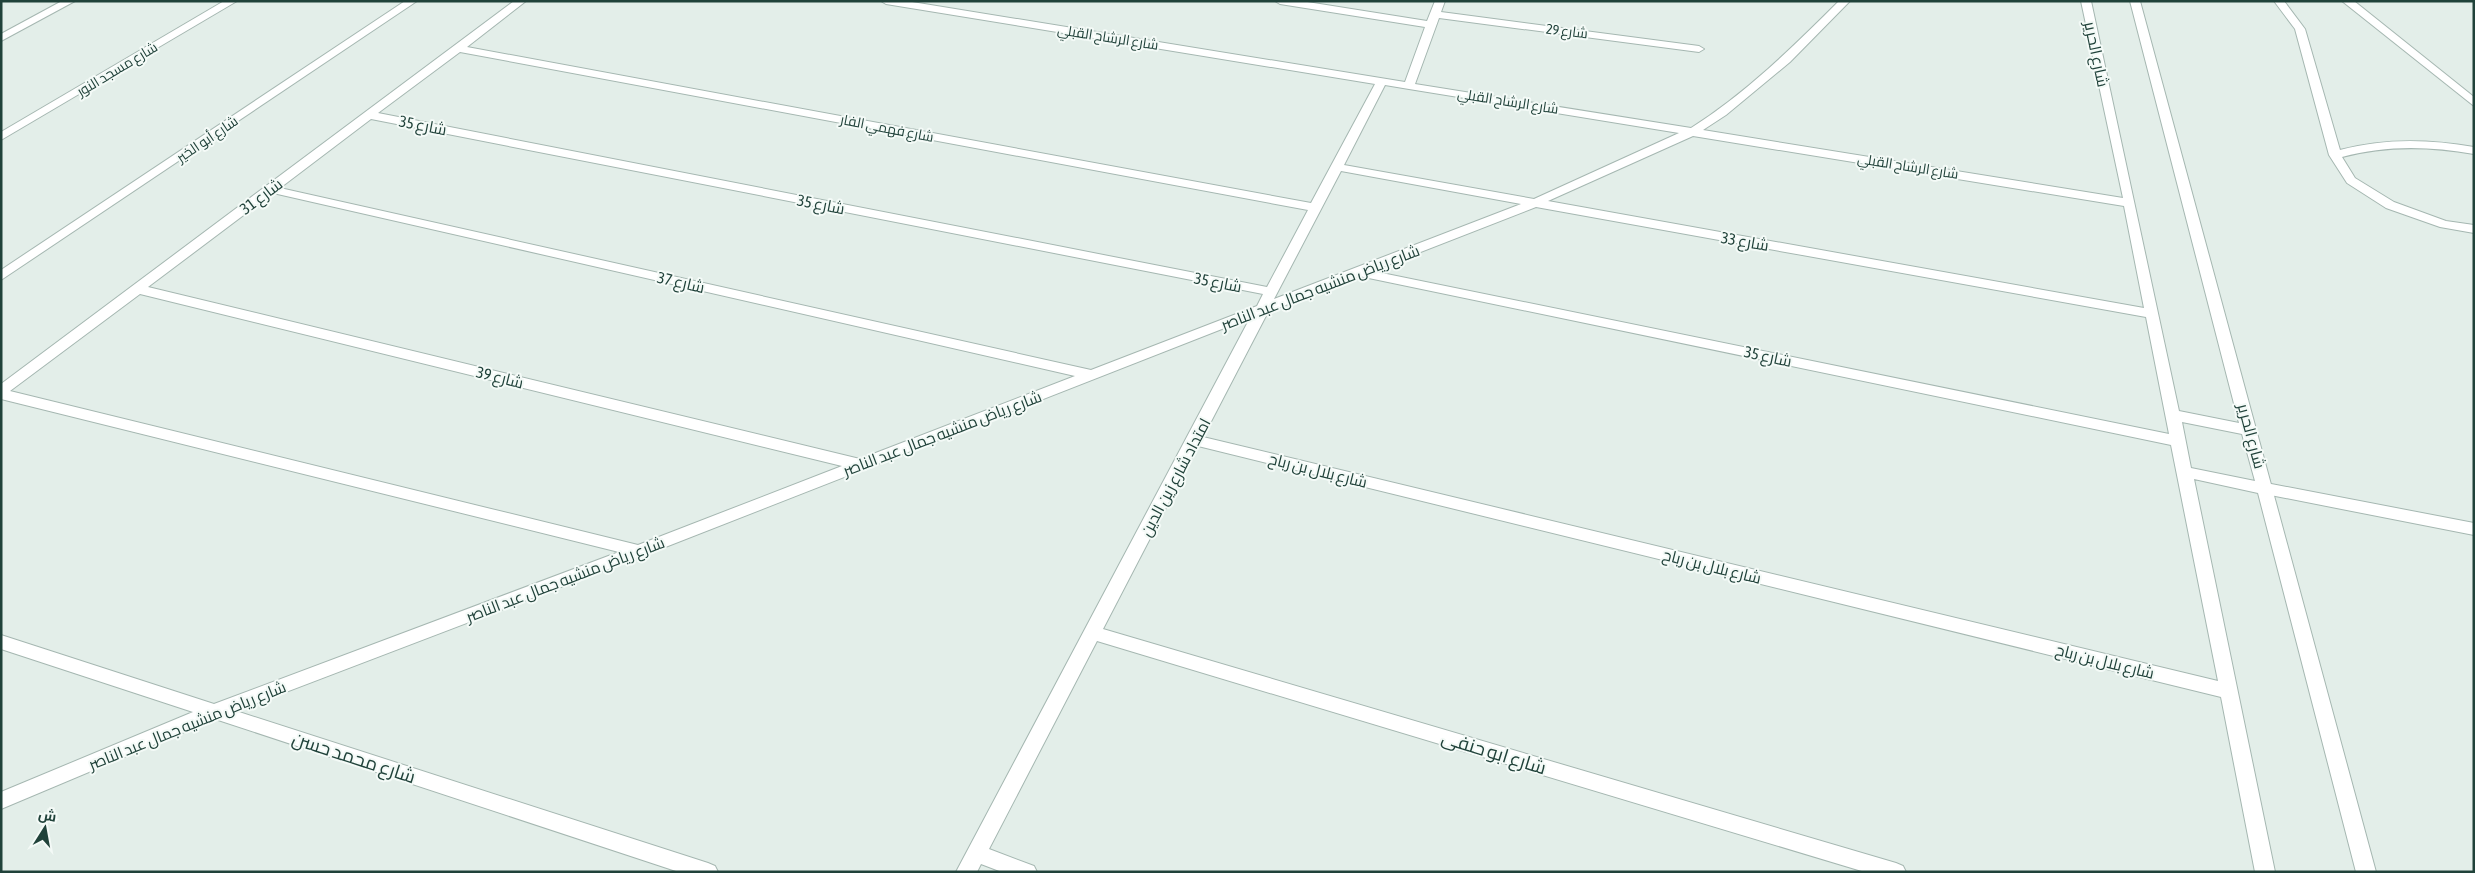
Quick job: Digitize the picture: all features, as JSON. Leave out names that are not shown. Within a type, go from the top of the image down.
[{"type":"street","points":[[1,38],[70,1]]},
{"type":"street","name":"شارع مسجد النور","points":[[1,137],[232,1]]},
{"type":"street","name":"شارع أبو الخير","points":[[1,276],[412,1]]},
{"type":"street","name":"شارع 31","points":[[1,393],[521,1]]},
{"type":"street","name":"شارع الرشاح القبلي","points":[[886,1],[2130,203]]},
{"type":"street","points":[[1280,1],[1431,25]]},
{"type":"street","points":[[1409,86],[1440,1]]},
{"type":"street","name":"شارع رياض منشيه جمال عبد الناصر","points":[[1,800],[215,711],[638,552],[1534,203],[1694,131],[1722,113],[1786,60],[1845,1]]},
{"type":"street","name":"شارع الحرير","points":[[2086,1],[2153,314],[2265,872]]},
{"type":"street","name":"شارع الحرير","points":[[2135,1],[2266,489],[2366,872]]},
{"type":"street","points":[[2279,1],[2300,29],[2335,156],[2351,180],[2390,205],[2444,224],[2474,229]]},
{"type":"street","points":[[2347,1],[2474,103]]},
{"type":"street","name":"شارع 29","points":[[1435,14],[1699,48]]},
{"type":"street","name":"شارع فهمي الفار","points":[[458,48],[1316,208]]},
{"type":"street","name":"امتداد شارع زين الدين","points":[[966,872],[1195,440],[1382,81]]},
{"type":"street","name":"شارع 35","points":[[370,115],[1272,292]]},
{"type":"street","points":[[2335,156],[2366,146],[2407,143],[2474,151]]},
{"type":"street","name":"شارع 33","points":[[1337,167],[2153,314]]},
{"type":"street","name":"شارع 37","points":[[270,189],[1092,375]]},
{"type":"street","name":"شارع 35","points":[[1359,272],[2178,441]]},
{"type":"street","name":"شارع 39","points":[[138,289],[861,465]]},
{"type":"street","points":[[1,393],[638,552]]},
{"type":"street","points":[[2173,415],[2250,430]]},
{"type":"street","name":"شارع بلال بن رباح","points":[[1195,440],[2228,691]]},
{"type":"street","points":[[2184,472],[2471,532]]},
{"type":"street","name":"شارع ابو حنفى","points":[[1093,633],[1896,872]]},
{"type":"street","name":"شارع محمد حسن","points":[[1,642],[708,872]]},
{"type":"street","points":[[976,853],[1028,872]]}]
